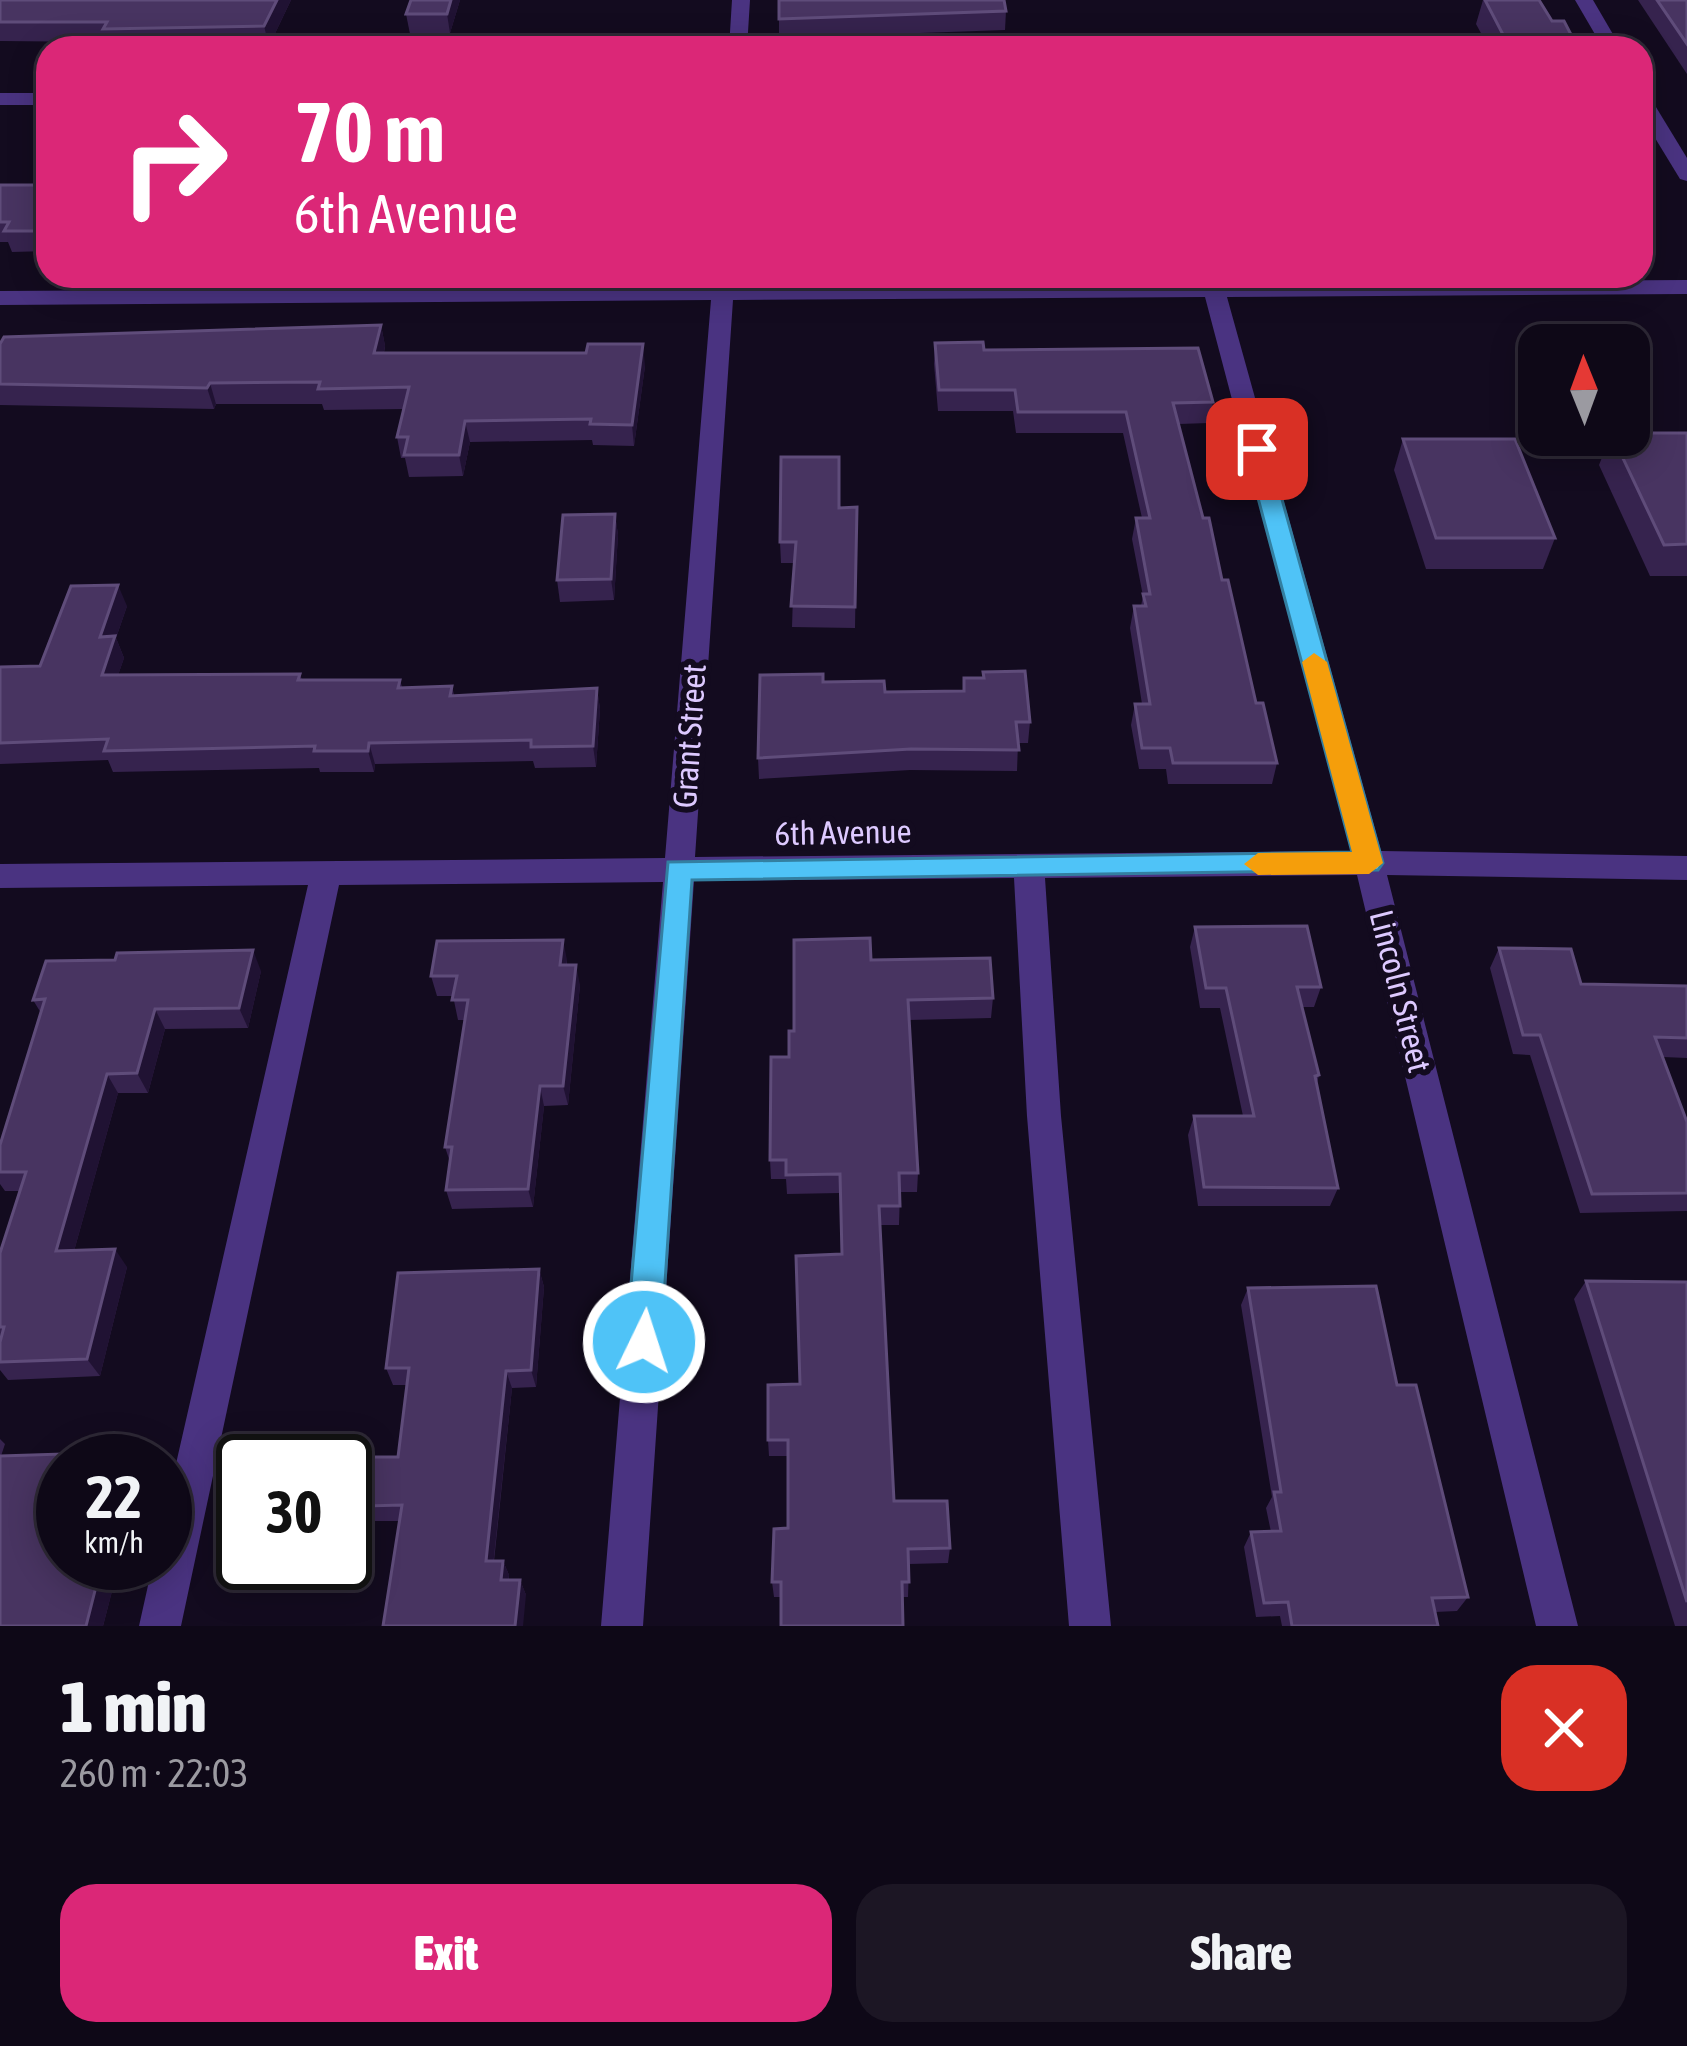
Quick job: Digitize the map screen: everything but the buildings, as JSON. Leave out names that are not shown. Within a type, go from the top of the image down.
[{"type":"street","points":[[739,36],[741,0]]},
{"type":"street","points":[[1584,0],[1605,36]]},
{"type":"street","points":[[0,99],[36,99]]},
{"type":"street","points":[[1653,118],[1687,175]]},
{"type":"street","points":[[1653,286],[1687,286]]},
{"type":"street","points":[[0,298],[516,288]]},
{"type":"street","name":"Grant Street","points":[[622,1626],[723,288]]},
{"type":"street","points":[[1050,288],[1450,288]]},
{"type":"street","name":"Lincoln Street","points":[[1214,290],[1369,863],[1557,1626]]},
{"type":"street","name":"6th Avenue","points":[[0,876],[1369,863],[1687,868]]},
{"type":"street","points":[[1029,866],[1044,1116],[1090,1626]]},
{"type":"street","points":[[160,1626],[326,873]]},
{"type":"slow traffic","points":[[1258,864],[1369,863],[1314,662]]},
{"type":"route","points":[[644,1342],[678,870],[1369,863],[1257,449]]}]
